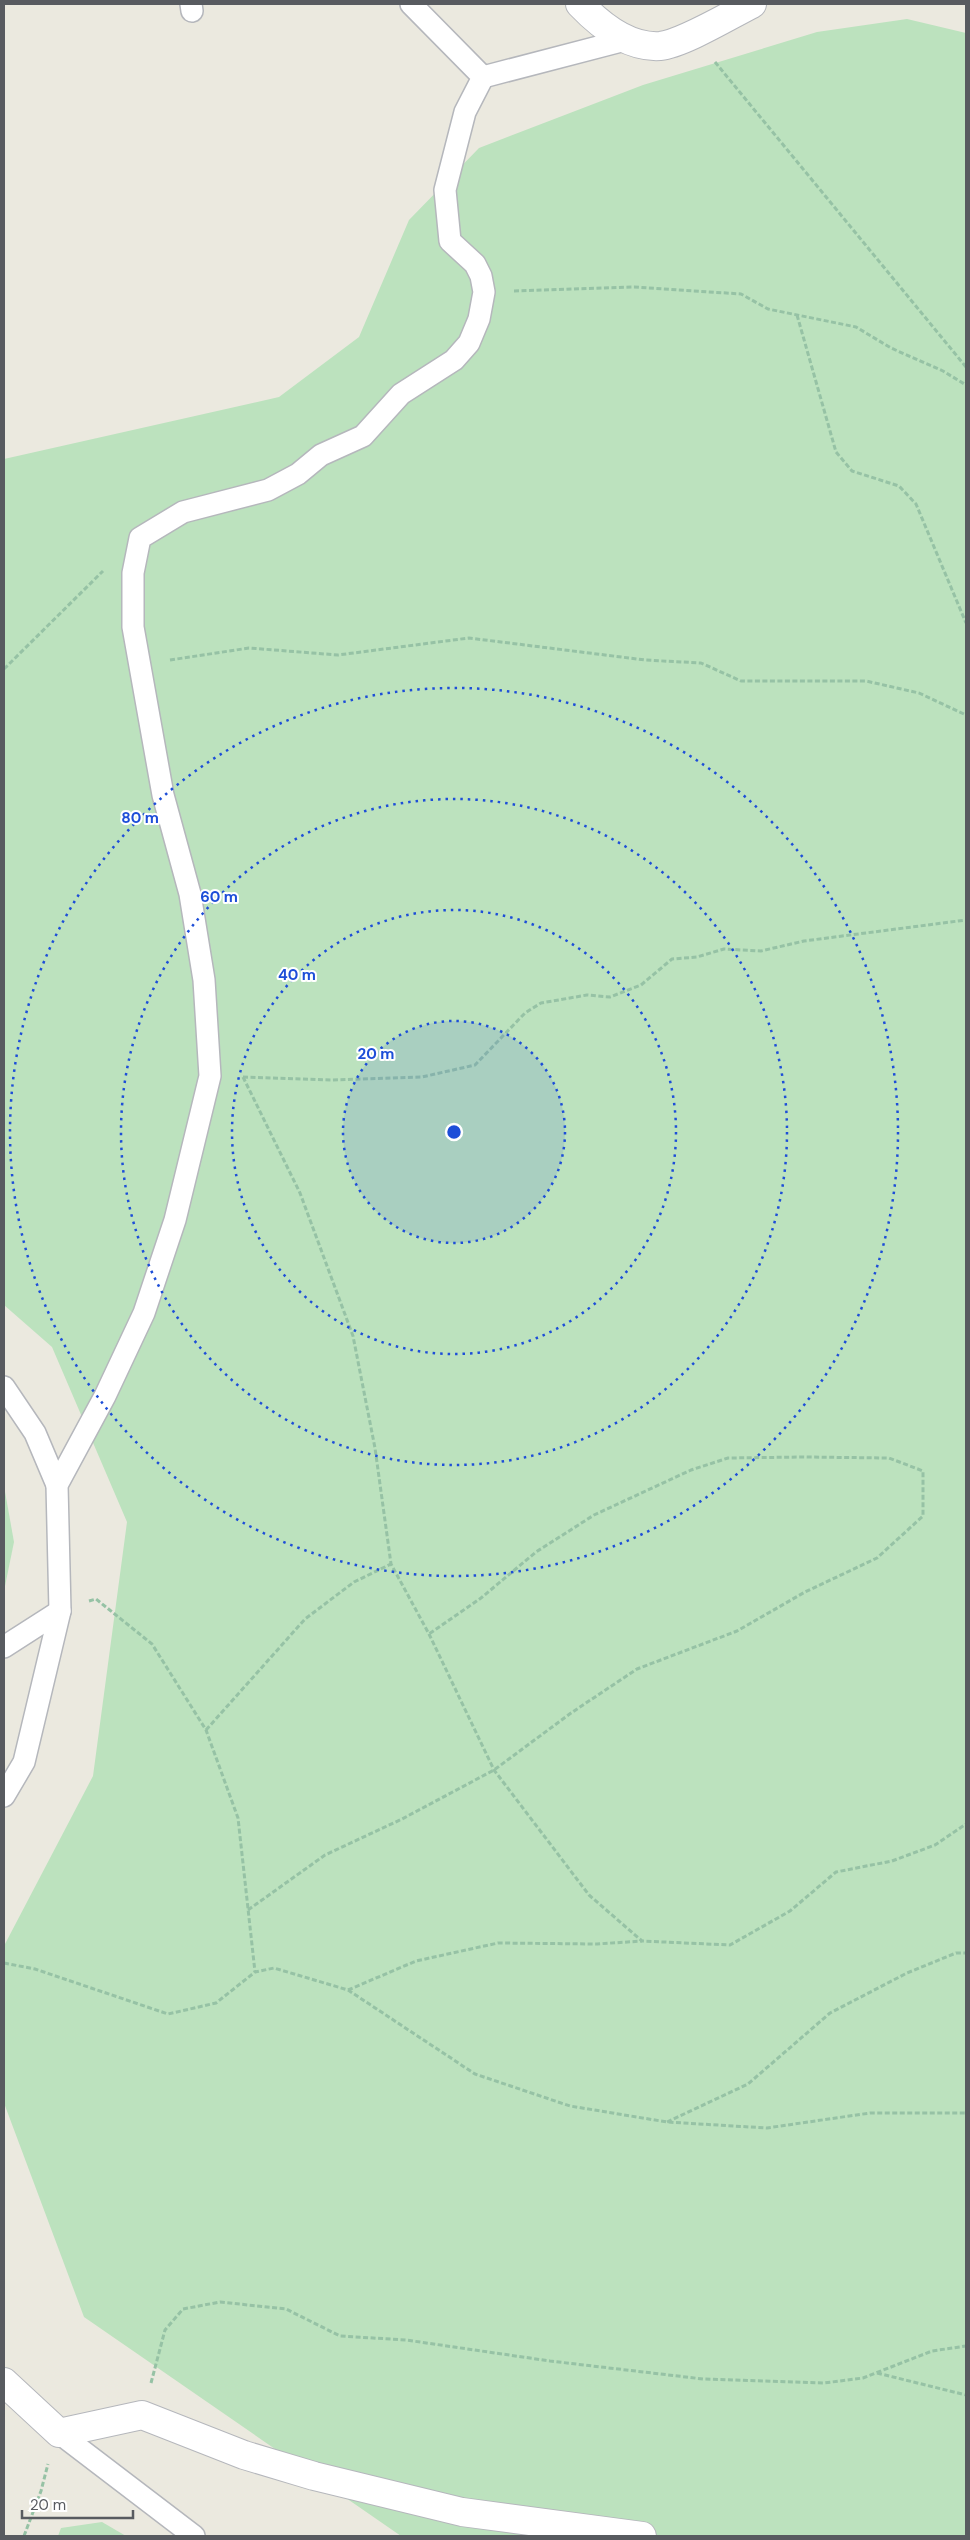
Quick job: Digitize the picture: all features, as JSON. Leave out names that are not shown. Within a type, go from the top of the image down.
[{"type":"street","points":[[580,4],[625,40],[660,46],[693,34],[752,4]]},
{"type":"street","points":[[4,2382],[59,2433],[142,2415],[244,2455],[332,2481],[462,2512],[642,2536]]},
{"type":"lane","points":[[411,4],[483,78]]},
{"type":"lane","points":[[57,1485],[105,1396],[144,1313],[175,1220],[210,1076],[204,980],[190,894],[163,795],[133,627],[133,573],[140,538],[183,512],[268,490],[298,474],[321,455],[363,436],[401,394],[454,360],[469,343],[479,319],[484,292],[481,276],[475,264],[450,241],[446,190],[465,112],[483,78],[625,40]]},
{"type":"lane","points":[[4,1387],[36,1433],[57,1485],[60,1611],[24,1762],[4,1796]]},
{"type":"lane","points":[[4,1647],[60,1611]]},
{"type":"lane","points":[[59,2433],[194,2536]]},
{"type":"path","points":[[693,34],[966,367]]},
{"type":"path","points":[[484,292],[634,287],[741,294],[768,309],[856,327],[890,348],[943,371],[966,385]]},
{"type":"path","points":[[797,315],[836,452],[852,471],[899,486],[916,504],[966,623]]},
{"type":"path","points":[[4,670],[86,587],[140,538]]},
{"type":"path","points":[[139,664],[248,648],[338,655],[468,638],[645,660],[701,663],[741,681],[866,681],[919,693],[966,715]]},
{"type":"path","points":[[210,1076],[332,1080],[422,1077],[475,1065],[525,1013],[541,1003],[587,995],[610,996],[642,984],[672,960],[697,957],[724,949],[761,951],[804,941],[966,920]]},
{"type":"path","points":[[243,1077],[300,1193],[353,1336],[375,1448],[391,1564],[429,1634],[494,1770],[589,1895],[642,1941]]},
{"type":"path","points":[[248,1910],[325,1855],[402,1819],[494,1770],[571,1713],[637,1670],[737,1631],[805,1592],[877,1558],[922,1516],[923,1471],[889,1458],[804,1457],[728,1458],[691,1470],[586,1521],[536,1552],[482,1598],[429,1634]]},
{"type":"path","points":[[206,1730],[305,1619],[354,1582],[391,1564]]},
{"type":"path","points":[[60,1611],[96,1599],[145,1638],[152,1644],[206,1730],[238,1818],[255,1972]]},
{"type":"path","points":[[348,1990],[416,1961],[498,1943],[597,1944],[642,1941],[730,1945],[790,1911],[836,1872],[901,1858],[935,1845],[966,1824]]},
{"type":"path","points":[[666,2122],[748,2084],[830,2013],[907,1973],[956,1953],[966,1953]]},
{"type":"path","points":[[4,1963],[35,1969],[168,2014],[216,2003],[255,1972],[274,1968],[348,1990],[475,2074],[570,2106],[666,2122],[767,2128],[870,2113],[966,2113]]},
{"type":"path","points":[[142,2415],[165,2330],[183,2309],[220,2302],[286,2309],[340,2336],[406,2340],[550,2361],[703,2379],[824,2383],[863,2378],[932,2350],[966,2346]]},
{"type":"path","points":[[876,2373],[966,2396]]},
{"type":"path","points":[[24,2536],[59,2433]]},
{"type":"green space","points":[[907,19],[966,33],[966,2536],[401,2536],[84,2317],[4,2103],[5,1944],[93,1776],[127,1522],[52,1347],[4,1305],[4,459],[279,397],[359,337],[409,220],[479,148],[643,85],[817,32]]},
{"type":"green space","points":[[4,1486],[14,1542],[4,1591]]},
{"type":"green space","points":[[102,2522],[126,2536],[58,2536],[61,2528]]}]
